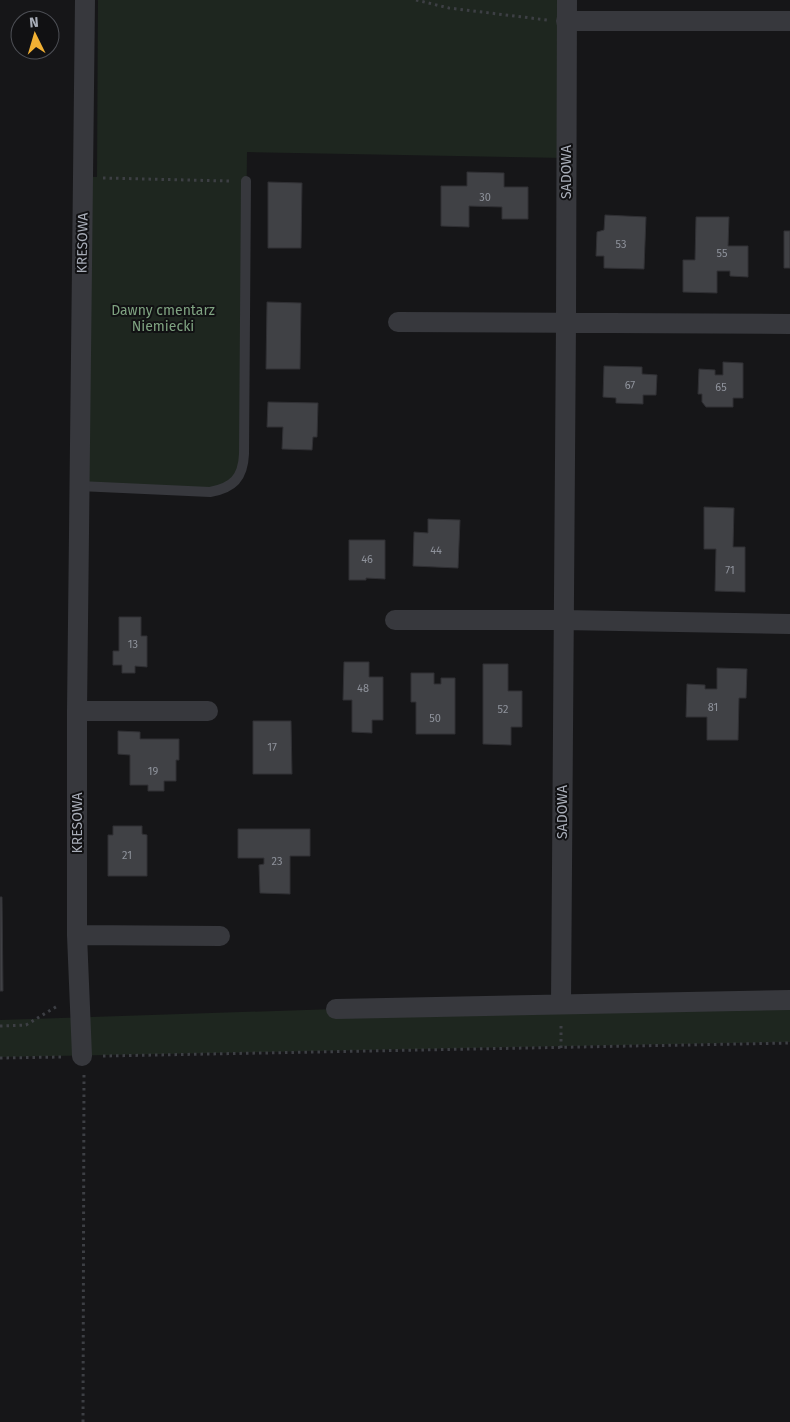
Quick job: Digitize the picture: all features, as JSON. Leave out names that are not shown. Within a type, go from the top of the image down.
[{"type":"street","name":"KRESOWA","points":[[82,1056],[77,935],[77,711],[84,0]]},
{"type":"street","name":"SADOWA","points":[[561,1004],[566,323],[566,0]]},
{"type":"street","points":[[566,20],[790,21]]},
{"type":"street","points":[[398,322],[790,324]]},
{"type":"street","points":[[395,620],[563,620],[790,624]]},
{"type":"street","points":[[77,711],[208,711]]},
{"type":"street","points":[[77,935],[220,936]]},
{"type":"street","points":[[336,1009],[790,1000]]},
{"type":"lane","points":[[79,486],[210,492],[221,490],[231,485],[239,476],[244,466],[246,181]]},
{"type":"path","points":[[416,0],[449,8],[545,20],[566,20]]},
{"type":"path","points":[[83,177],[246,181]]},
{"type":"path","points":[[0,1026],[26,1025],[79,994]]},
{"type":"path","points":[[0,1058],[790,1044]]},
{"type":"path","points":[[83,1422],[84,1077]]},
{"type":"green space","name":"Dawny cmentarz Niemiecki","points":[[98,0],[567,0],[566,158],[247,152],[243,466],[221,490],[79,486],[83,177],[97,177]]},
{"type":"green space","points":[[790,1000],[790,1042],[0,1057],[0,1020],[336,1009]]},
{"type":"building","points":[[467,172],[504,173],[504,187],[528,187],[528,219],[502,219],[502,207],[469,206],[469,227],[441,226],[441,186],[467,186]]},
{"type":"building","points":[[268,182],[302,183],[301,248],[268,248]]},
{"type":"building","points":[[605,215],[646,217],[644,269],[604,268],[604,256],[596,256],[597,232],[604,230]]},
{"type":"building","points":[[696,217],[729,217],[728,246],[748,246],[748,277],[730,276],[730,271],[717,271],[717,293],[683,292],[683,260],[695,260]]},
{"type":"building","points":[[784,231],[790,231],[790,268],[784,268]]},
{"type":"building","points":[[267,302],[301,303],[300,369],[266,369]]},
{"type":"building","points":[[723,362],[743,363],[743,398],[733,398],[733,407],[706,407],[702,402],[702,394],[698,394],[699,369],[715,370],[715,375],[723,375]]},
{"type":"building","points":[[604,366],[642,367],[642,374],[657,375],[656,395],[643,395],[643,404],[616,403],[616,398],[603,397]]},
{"type":"building","points":[[268,402],[318,403],[317,437],[313,437],[312,450],[282,449],[283,427],[267,427]]},
{"type":"building","points":[[704,507],[734,508],[733,547],[745,547],[745,592],[715,591],[716,549],[704,549]]},
{"type":"building","points":[[428,519],[460,520],[458,568],[413,566],[414,532],[428,533]]},
{"type":"building","points":[[349,540],[385,540],[385,579],[366,578],[366,580],[349,580]]},
{"type":"building","points":[[119,617],[141,617],[141,636],[147,636],[147,667],[135,666],[135,673],[122,673],[122,665],[113,665],[113,651],[119,651]]},
{"type":"building","points":[[344,662],[369,662],[369,677],[383,677],[383,720],[372,720],[372,733],[352,732],[352,700],[343,700]]},
{"type":"building","points":[[483,664],[508,664],[508,691],[522,691],[522,727],[511,727],[511,745],[483,744]]},
{"type":"building","points":[[717,668],[747,669],[746,698],[739,698],[738,740],[707,740],[707,717],[686,717],[687,684],[705,685],[705,689],[717,689]]},
{"type":"building","points":[[411,673],[434,673],[434,684],[441,684],[441,678],[455,678],[455,734],[416,734],[416,702],[411,702]]},
{"type":"building","points":[[253,721],[291,721],[292,774],[253,774]]},
{"type":"building","points":[[118,731],[140,732],[140,739],[179,739],[176,781],[164,781],[164,791],[148,791],[148,785],[130,785],[130,755],[118,754]]},
{"type":"building","points":[[113,826],[142,826],[142,834],[147,835],[147,876],[108,876],[108,835],[113,835]]},
{"type":"building","points":[[238,829],[310,829],[310,856],[290,856],[290,894],[260,893],[259,865],[264,864],[264,858],[238,858]]},
{"type":"building","points":[[0,897],[2,897],[3,991],[0,991]]}]
